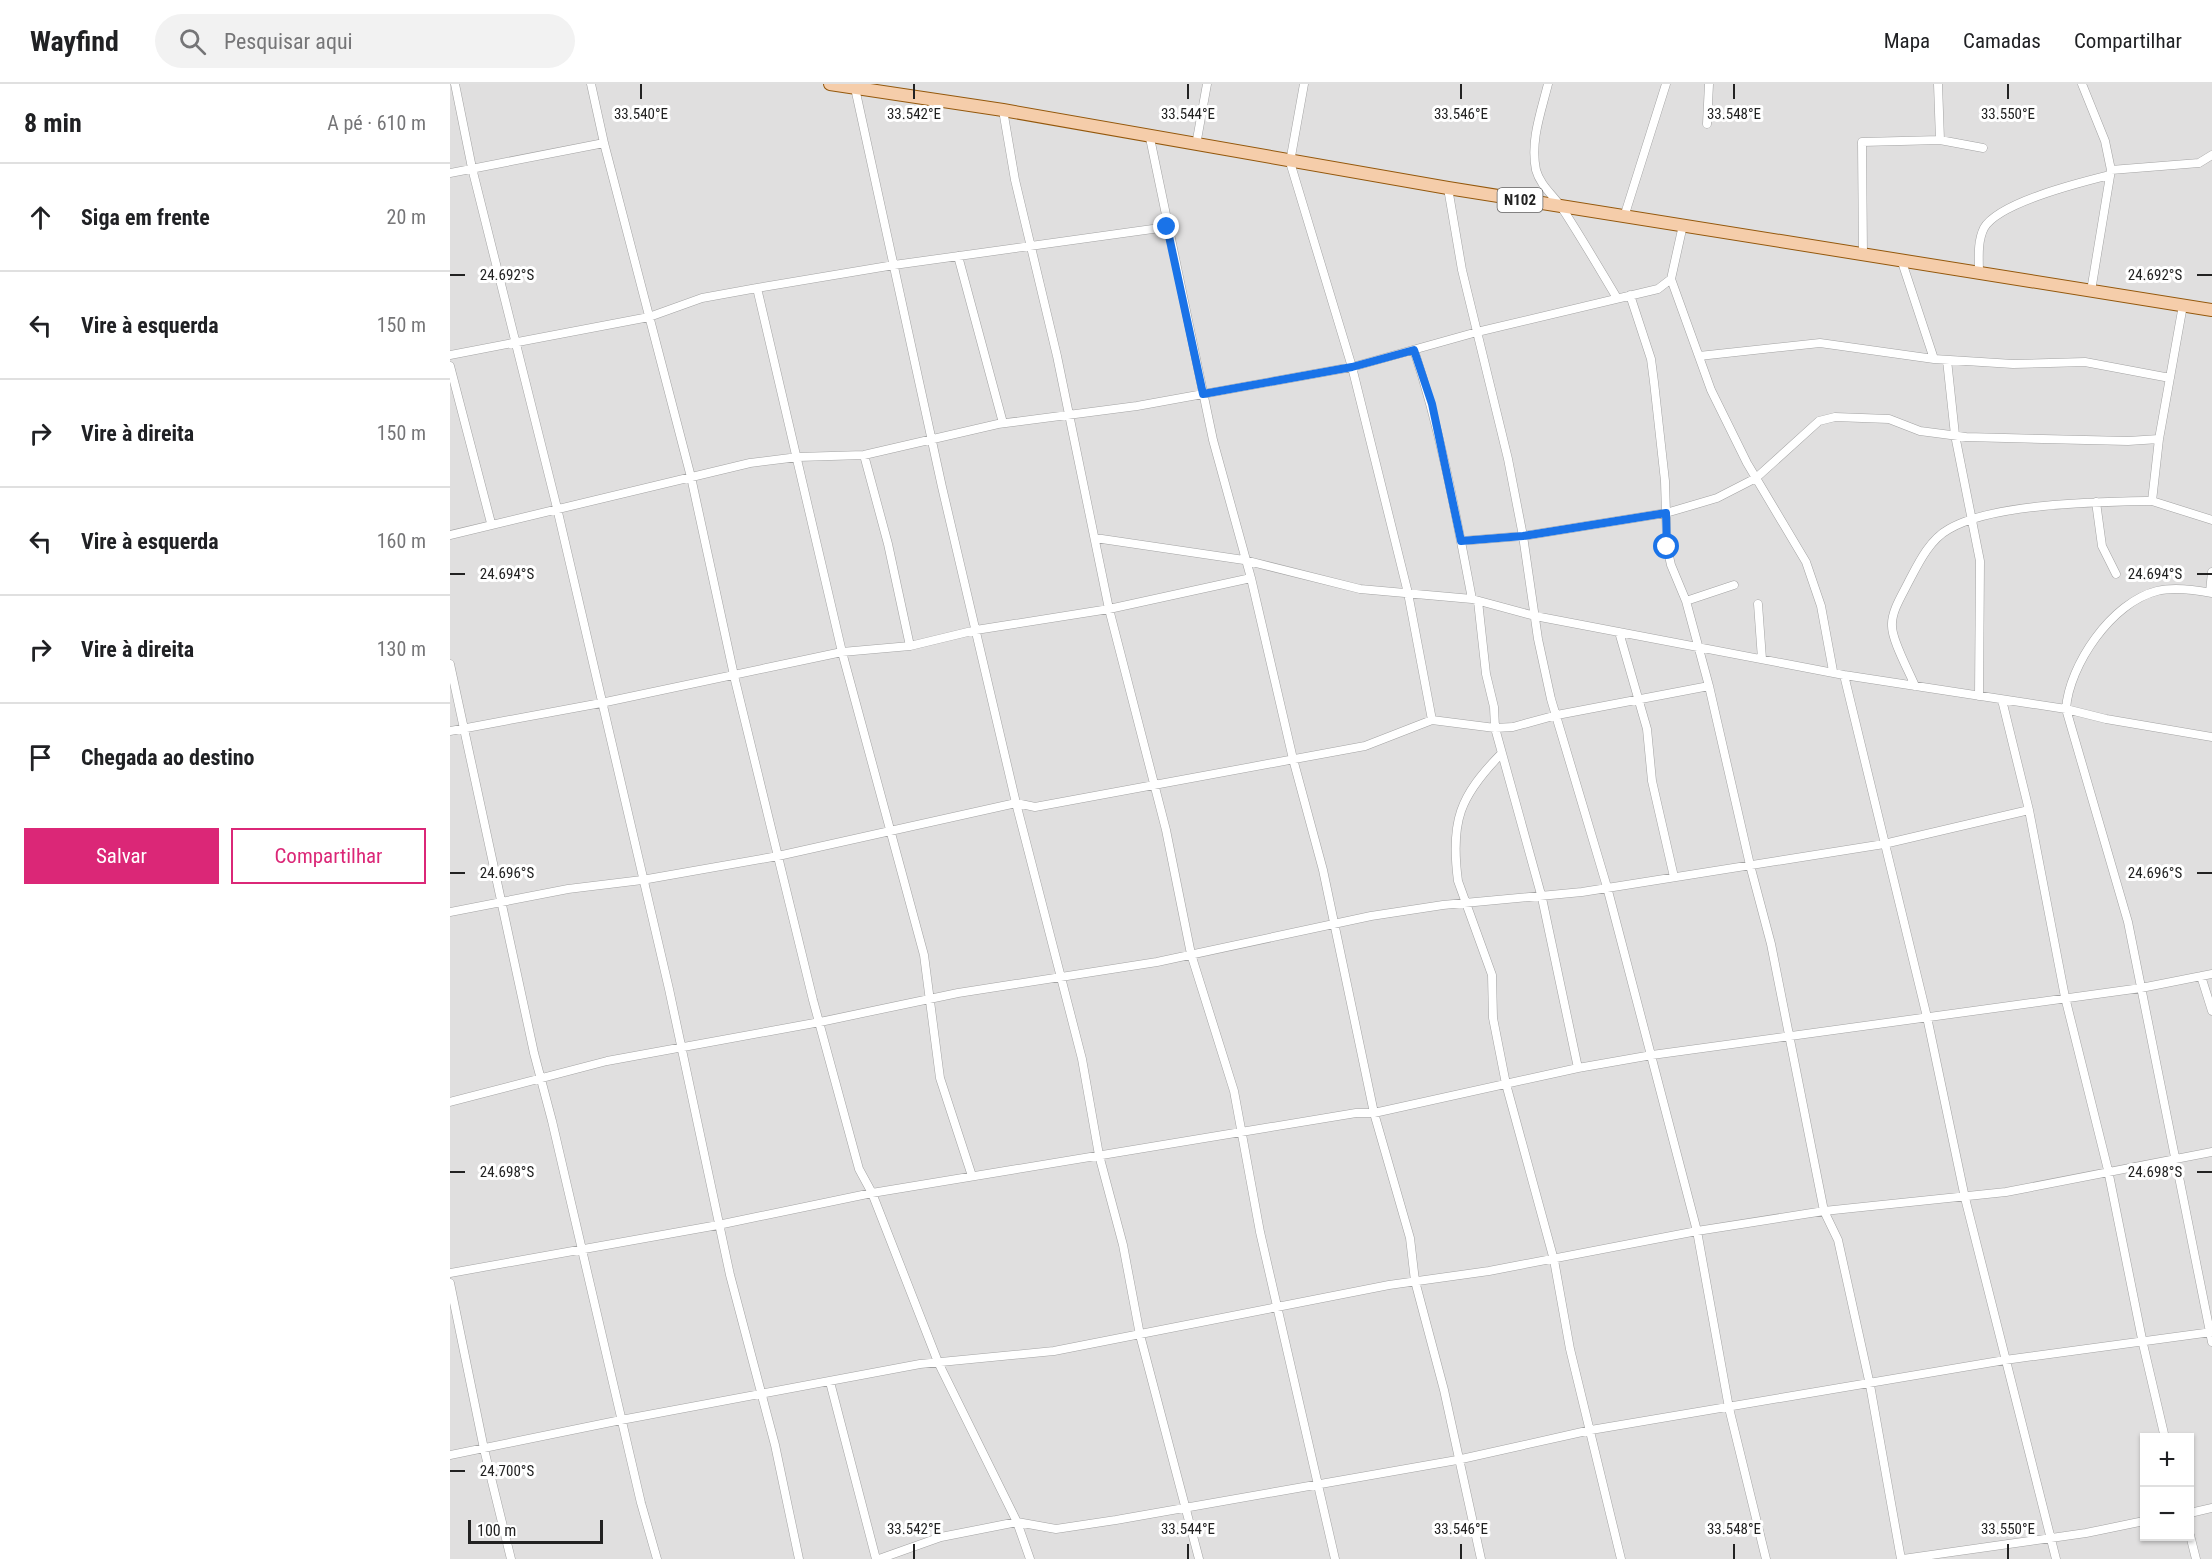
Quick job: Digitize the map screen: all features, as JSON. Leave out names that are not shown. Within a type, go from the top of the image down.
[{"type":"main road","name":"N102","points":[[830,84],[1003,110],[1150,138],[1561,207],[2212,310]]},
{"type":"street","points":[[455,84],[472,168],[557,508],[669,989],[679,1047],[718,1225],[800,1559]]},
{"type":"street","points":[[591,84],[603,143],[691,477],[734,674],[778,856],[859,1169],[872,1193],[938,1362],[1017,1522],[1030,1559]]},
{"type":"street","points":[[1196,145],[1207,84]]},
{"type":"street","points":[[1304,84],[1290,162],[1352,367],[1408,593],[1432,720]]},
{"type":"street","points":[[1548,84],[1536,127],[1534,148],[1536,171],[1541,183],[1561,207],[1617,298]]},
{"type":"street","points":[[1624,217],[1666,84]]},
{"type":"street","points":[[1707,124],[1709,84]]},
{"type":"street","points":[[1938,84],[1940,140]]},
{"type":"street","points":[[2082,84],[2105,141],[2111,173],[2091,291]]},
{"type":"street","points":[[855,88],[931,437],[1016,803],[1059,978],[1082,1059],[1100,1155],[1123,1245],[1140,1335],[1199,1559]]},
{"type":"street","points":[[1003,110],[1109,609],[1166,830],[1191,954],[1234,1091],[1260,1232],[1335,1559]]},
{"type":"street","points":[[1150,138],[1203,394],[1336,924],[1374,1113],[1410,1238],[1415,1281],[1444,1390],[1457,1460],[1481,1559]]},
{"type":"street","points":[[1863,256],[1862,142],[1940,140],[1983,148]]},
{"type":"street","points":[[450,173],[603,143]]},
{"type":"street","points":[[1979,274],[1979,243],[1984,227],[1993,219],[2021,203],[2111,173],[2199,164],[2212,155]]},
{"type":"street","points":[[1448,188],[1462,270],[1508,459],[1523,536],[1538,639],[1557,715],[1607,887],[1697,1231],[1729,1408],[1766,1559]]},
{"type":"street","points":[[1683,225],[1671,279],[1711,390],[1756,478],[1806,562],[1821,606],[1833,671]]},
{"type":"street","points":[[450,355],[649,317],[702,298],[757,288],[894,265],[1167,227]]},
{"type":"street","points":[[958,256],[1004,423]]},
{"type":"street","points":[[1902,262],[1934,359]]},
{"type":"street","points":[[450,535],[490,523],[750,463],[798,457],[864,455],[931,437],[1004,423],[1137,406],[1352,367],[1478,332],[1658,289],[1671,279]]},
{"type":"street","points":[[757,288],[842,652],[924,955],[940,1078],[972,1176]]},
{"type":"street","points":[[1629,295],[1651,359],[1669,556],[1686,601],[1709,686],[1792,1038],[1824,1211],[1838,1240],[1870,1385],[1902,1559],[2052,1538],[2140,1522]]},
{"type":"street","points":[[2152,501],[2159,439],[2183,305]]},
{"type":"street","points":[[1699,356],[1820,343],[1947,360],[2013,364],[2085,362],[2170,378]]},
{"type":"street","points":[[1414,350],[1432,404],[1475,600],[1486,674],[1494,707],[1495,728],[1542,898],[1578,1068]]},
{"type":"street","points":[[1947,360],[1955,435],[1970,520],[1980,561],[1979,696]]},
{"type":"street","points":[[450,366],[490,523]]},
{"type":"street","points":[[1461,541],[1523,536],[1666,513],[1727,495],[1756,478],[1825,418],[1889,419],[1920,431],[1955,435],[2049,440],[2159,439]]},
{"type":"street","points":[[864,455],[888,544],[910,646]]},
{"type":"street","points":[[1915,686],[1892,629],[1897,607],[1919,561],[1948,530],[1970,520],[2024,509],[2096,502],[2152,501],[2212,520]]},
{"type":"street","points":[[2096,502],[2102,546],[2116,574]]},
{"type":"street","points":[[1095,538],[1244,560],[1360,589],[1475,600],[1535,616],[1833,671],[1844,675],[2066,709],[2106,719],[2212,737]]},
{"type":"street","points":[[2212,572],[2211,592],[2158,590],[2138,598],[2116,615],[2096,635],[2067,692],[2066,709],[2128,922],[2212,1342]]},
{"type":"street","points":[[450,731],[601,703],[842,652],[910,646],[976,630],[1109,609],[1251,578]]},
{"type":"street","points":[[1686,601],[1734,585]]},
{"type":"street","points":[[1758,604],[1762,659]]},
{"type":"street","points":[[1619,632],[1647,729],[1652,781],[1674,877]]},
{"type":"street","points":[[450,664],[534,1053],[543,1080],[621,1420],[657,1559]]},
{"type":"street","points":[[1844,675],[1927,1017],[1965,1198],[2056,1559]]},
{"type":"street","points":[[450,912],[568,889],[642,880],[778,856],[1016,803],[1035,807],[1376,743],[1412,726],[1432,720],[1495,728],[1513,727],[1557,715],[1709,686]]},
{"type":"street","points":[[2002,700],[2029,810],[2065,996],[2108,1170],[2143,1344],[2165,1433]]},
{"type":"street","points":[[1501,754],[1480,776],[1463,801],[1459,814],[1456,867],[1464,904],[1478,932],[1492,975],[1493,1018],[1506,1084],[1554,1260],[1570,1349],[1621,1559]]},
{"type":"street","points":[[450,1102],[543,1080],[607,1061],[820,1022],[930,998],[1191,954],[1371,916],[1464,904],[1542,898],[1884,844],[2029,810]]},
{"type":"street","points":[[450,1273],[718,1225],[872,1193],[1243,1131],[1356,1113],[1374,1113],[1578,1068],[1652,1055],[1792,1038],[2065,996],[2141,988],[2212,974]]},
{"type":"street","points":[[2201,976],[2212,1011]]},
{"type":"street","points":[[450,1455],[621,1420],[938,1362],[1054,1351],[1415,1281],[1554,1260],[1697,1231],[1824,1211],[1965,1198],[2212,1152]]},
{"type":"street","points":[[450,1283],[484,1449],[512,1559]]},
{"type":"street","points":[[830,1382],[842,1436],[878,1559],[941,1537],[1017,1522],[1056,1529],[1457,1460],[1591,1430],[1870,1385],[2005,1360],[2143,1344],[2211,1332]]},
{"type":"street","points":[[2194,1512],[2212,1508]]},
{"type":"street","points":[[2192,1541],[2196,1559]]},
{"type":"shaded area","points":[[450,84],[2212,84],[2212,1559],[450,1559]]},
{"type":"route","points":[[1167,227],[1203,394],[1352,367],[1414,350],[1432,404],[1461,541],[1523,536],[1666,513],[1667,547]]}]
